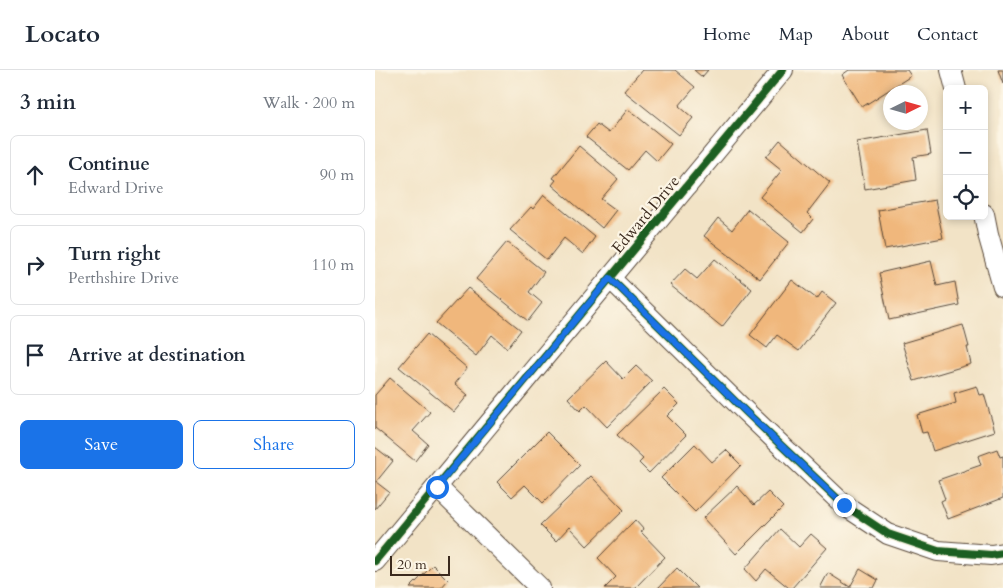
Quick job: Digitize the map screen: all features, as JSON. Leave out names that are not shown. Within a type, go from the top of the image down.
[{"type":"street","name":"Edward Drive","points":[[375,561],[783,70]]},
{"type":"street","points":[[951,70],[955,85]]},
{"type":"street","points":[[985,220],[1003,287]]},
{"type":"street","points":[[610,278],[844,505],[888,534],[938,551],[991,555],[1003,553]]},
{"type":"street","points":[[437,487],[539,588]]},
{"type":"building","points":[[642,70],[675,70],[695,87],[679,106],[693,118],[679,135],[624,91]]},
{"type":"building","points":[[694,70],[708,70],[702,77]]},
{"type":"building","points":[[849,70],[907,70],[911,76],[897,85],[883,85],[883,94],[862,107],[842,75]]},
{"type":"building","points":[[998,70],[1003,70],[1003,84]]},
{"type":"building","points":[[628,109],[671,144],[657,161],[645,150],[628,170],[586,137],[597,124],[609,133]]},
{"type":"building","points":[[927,130],[931,154],[913,157],[916,180],[865,189],[857,142]]},
{"type":"building","points":[[780,140],[830,183],[807,213],[813,219],[803,232],[760,197],[782,170],[766,157]]},
{"type":"building","points":[[579,146],[618,179],[601,199],[616,210],[602,228],[552,185],[556,180],[553,178]]},
{"type":"building","points":[[544,195],[595,237],[583,254],[564,238],[547,260],[510,230],[531,207],[533,209]]},
{"type":"building","points":[[935,200],[943,238],[885,249],[878,210]]},
{"type":"building","points":[[748,209],[789,242],[760,279],[704,236],[718,218],[732,230]]},
{"type":"building","points":[[507,242],[544,272],[529,292],[542,303],[528,321],[476,279]]},
{"type":"building","points":[[715,259],[752,289],[722,327],[670,285],[685,269],[697,279]]},
{"type":"building","points":[[931,261],[937,286],[955,282],[959,305],[889,320],[879,273]]},
{"type":"building","points":[[792,280],[817,299],[822,292],[836,303],[799,351],[777,335],[767,348],[750,335]]},
{"type":"building","points":[[468,288],[521,330],[507,348],[492,335],[476,356],[436,323]]},
{"type":"building","points":[[963,325],[971,364],[914,381],[902,343]]},
{"type":"building","points":[[427,334],[467,368],[455,384],[468,395],[454,412],[399,367]]},
{"type":"building","points":[[606,361],[623,379],[636,366],[652,381],[607,427],[586,405],[580,411],[568,398]]},
{"type":"building","points":[[390,378],[430,412],[413,431],[428,444],[415,461],[375,428],[375,395]]},
{"type":"building","points":[[977,386],[980,395],[984,394],[995,431],[933,451],[927,432],[922,433],[917,415],[956,403],[954,393]]},
{"type":"building","points":[[664,389],[679,404],[667,416],[686,435],[649,473],[639,463],[643,459],[617,435]]},
{"type":"building","points":[[547,432],[580,465],[543,503],[525,485],[512,497],[497,482]]},
{"type":"building","points":[[695,444],[712,462],[726,450],[741,465],[695,512],[661,478]]},
{"type":"building","points":[[375,447],[393,461],[376,482],[389,492],[375,509]]},
{"type":"building","points":[[997,449],[1000,457],[1003,456],[1003,498],[948,519],[941,501],[945,499],[938,480],[981,465],[978,456]]},
{"type":"building","points":[[591,476],[624,510],[587,546],[569,527],[556,541],[540,525]]},
{"type":"building","points":[[737,486],[754,505],[768,492],[783,507],[736,554],[703,518]]},
{"type":"building","points":[[635,520],[644,530],[641,532],[665,557],[635,588],[605,588],[616,577],[598,558]]},
{"type":"building","points":[[780,529],[799,547],[811,534],[827,548],[792,588],[789,588],[766,569],[756,581],[745,569]]},
{"type":"building","points":[[433,565],[448,580],[441,588],[410,588]]},
{"type":"building","points":[[677,568],[697,588],[658,588]]},
{"type":"building","points":[[860,569],[878,580],[874,588],[820,588],[828,573],[850,587]]},
{"type":"cycle path","points":[[375,561],[783,70]]},
{"type":"cycle path","points":[[610,278],[844,505],[888,534],[938,551],[991,555],[1003,553]]},
{"type":"route","points":[[437,487],[610,278],[844,505]]}]
